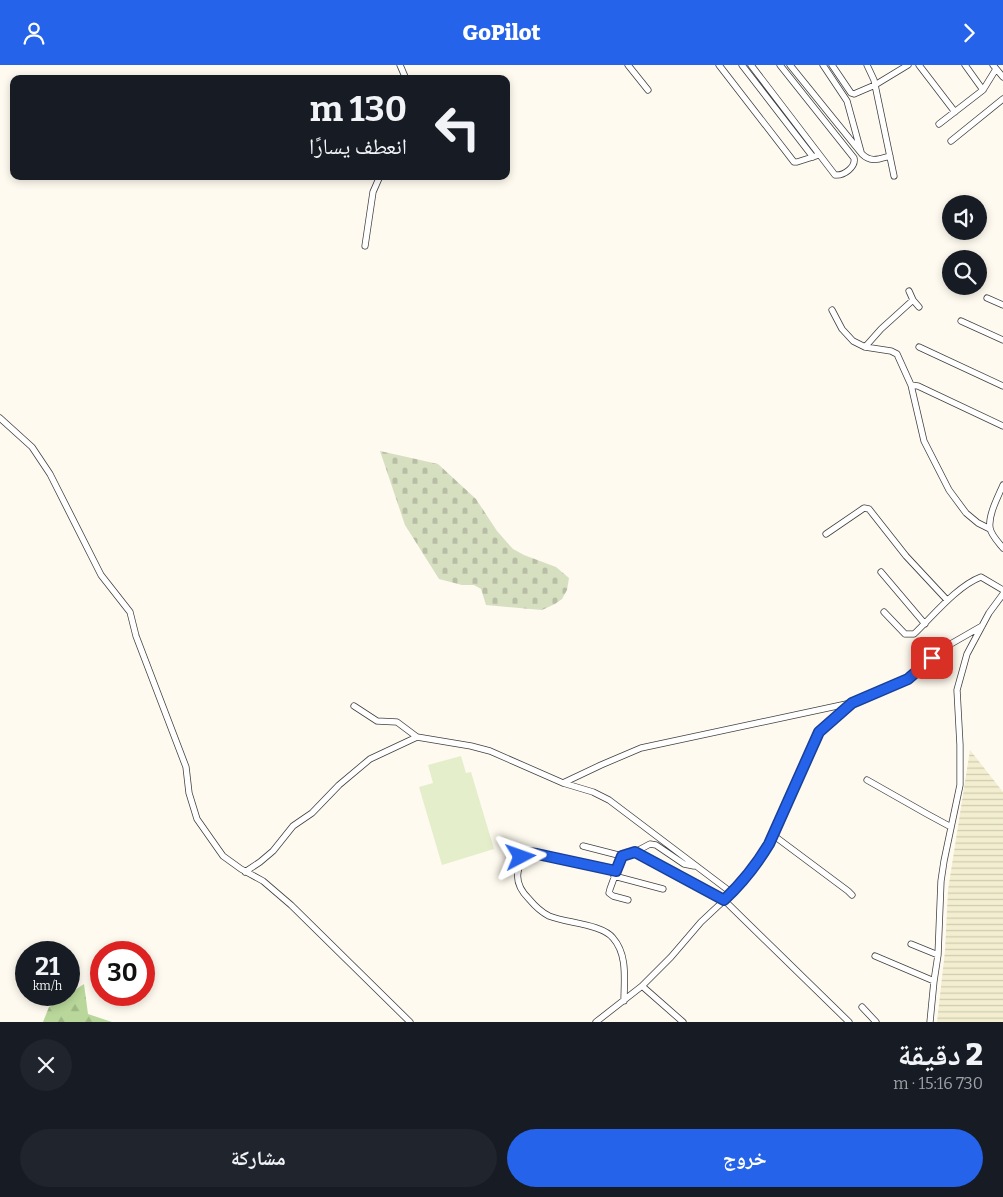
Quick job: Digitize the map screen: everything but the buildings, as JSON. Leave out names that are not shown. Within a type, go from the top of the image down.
[{"type":"street","points":[[628,65],[648,90]]},
{"type":"street","points":[[719,65],[794,161],[797,162],[816,156]]},
{"type":"street","points":[[742,65],[816,156],[835,175],[841,175],[853,166],[855,163],[854,158],[780,65]]},
{"type":"street","points":[[751,65],[816,156]]},
{"type":"street","points":[[790,65],[866,158],[875,160],[890,156]]},
{"type":"street","points":[[822,65],[847,101],[862,154]]},
{"type":"street","points":[[832,65],[851,93],[875,85],[908,65]]},
{"type":"street","points":[[868,65],[875,85],[894,176]]},
{"type":"street","points":[[919,65],[955,112]]},
{"type":"street","points":[[964,65],[983,90]]},
{"type":"street","points":[[938,124],[983,90],[995,67],[1003,77]]},
{"type":"street","points":[[951,141],[1003,99]]},
{"type":"street","points":[[365,246],[373,192],[378,180]]},
{"type":"street","points":[[909,291],[919,307]]},
{"type":"street","points":[[987,298],[1003,305]]},
{"type":"street","points":[[865,347],[881,329],[913,300]]},
{"type":"street","points":[[832,310],[842,329],[853,341],[865,347],[891,351],[897,354],[911,385],[924,441],[949,490],[966,513],[978,523],[990,529]]},
{"type":"street","points":[[961,321],[1003,340]]},
{"type":"street","points":[[919,347],[1003,385]]},
{"type":"street","points":[[911,385],[918,386],[1003,426]]},
{"type":"street","points":[[0,418],[32,447],[50,474],[101,575],[130,612],[136,636],[186,767],[189,793],[197,819],[223,856],[245,872],[263,881],[291,905],[410,1022]]},
{"type":"street","points":[[1003,485],[990,520],[990,529],[1003,549]]},
{"type":"street","points":[[826,534],[864,509],[869,509],[906,556],[947,600]]},
{"type":"street","points":[[881,572],[925,623]]},
{"type":"street","points":[[884,611],[905,634],[914,634],[947,600],[974,580],[981,577],[1003,590]]},
{"type":"street","points":[[930,1022],[938,955],[941,881],[960,785],[957,690],[967,654],[989,613],[1003,595]]},
{"type":"street","points":[[563,783],[641,748],[852,703],[908,679],[942,649],[982,626]]},
{"type":"street","points":[[596,1022],[642,986],[671,957],[701,922],[732,893],[769,844],[819,732],[852,703]]},
{"type":"street","points":[[354,706],[377,721],[397,722],[418,737],[490,751],[563,783],[593,792],[609,800],[732,893]]},
{"type":"street","points":[[245,872],[273,851],[292,826],[312,813],[339,785],[370,759],[418,737]]},
{"type":"street","points":[[867,780],[951,827]]},
{"type":"street","points":[[773,835],[852,895]]},
{"type":"street","points":[[583,846],[622,856],[650,845],[656,845],[684,864],[696,867]]},
{"type":"street","points":[[635,852],[724,900],[849,1022]]},
{"type":"street","points":[[624,1001],[623,958],[619,946],[612,936],[596,927],[558,919],[543,912],[524,894],[518,885],[517,877],[521,857],[528,853],[615,873],[663,889]]},
{"type":"street","points":[[622,856],[609,893],[612,896],[628,900]]},
{"type":"street","points":[[911,944],[938,955]]},
{"type":"street","points":[[875,956],[934,981]]},
{"type":"street","points":[[642,986],[683,1022]]},
{"type":"street","points":[[862,1007],[876,1022]]},
{"type":"shaded area","points":[[970,750],[1003,792],[1003,1022],[937,1022],[945,951],[948,890]]},
{"type":"green space","points":[[380,451],[438,464],[476,499],[497,531],[513,549],[556,567],[569,578],[567,590],[562,599],[542,610],[486,605],[481,589],[474,585],[462,585],[439,579],[405,525]]},
{"type":"green space","points":[[461,756],[466,773],[471,772],[494,849],[442,865],[419,787],[433,783],[428,765]]},
{"type":"green space","points":[[84,984],[88,1014],[112,1022],[43,1022],[51,1006],[80,1006],[80,987]]},
{"type":"route","points":[[521,857],[528,853],[537,854],[616,871],[622,856],[635,852],[724,900],[732,893],[769,844],[819,732],[852,703],[908,679],[932,658]]}]
